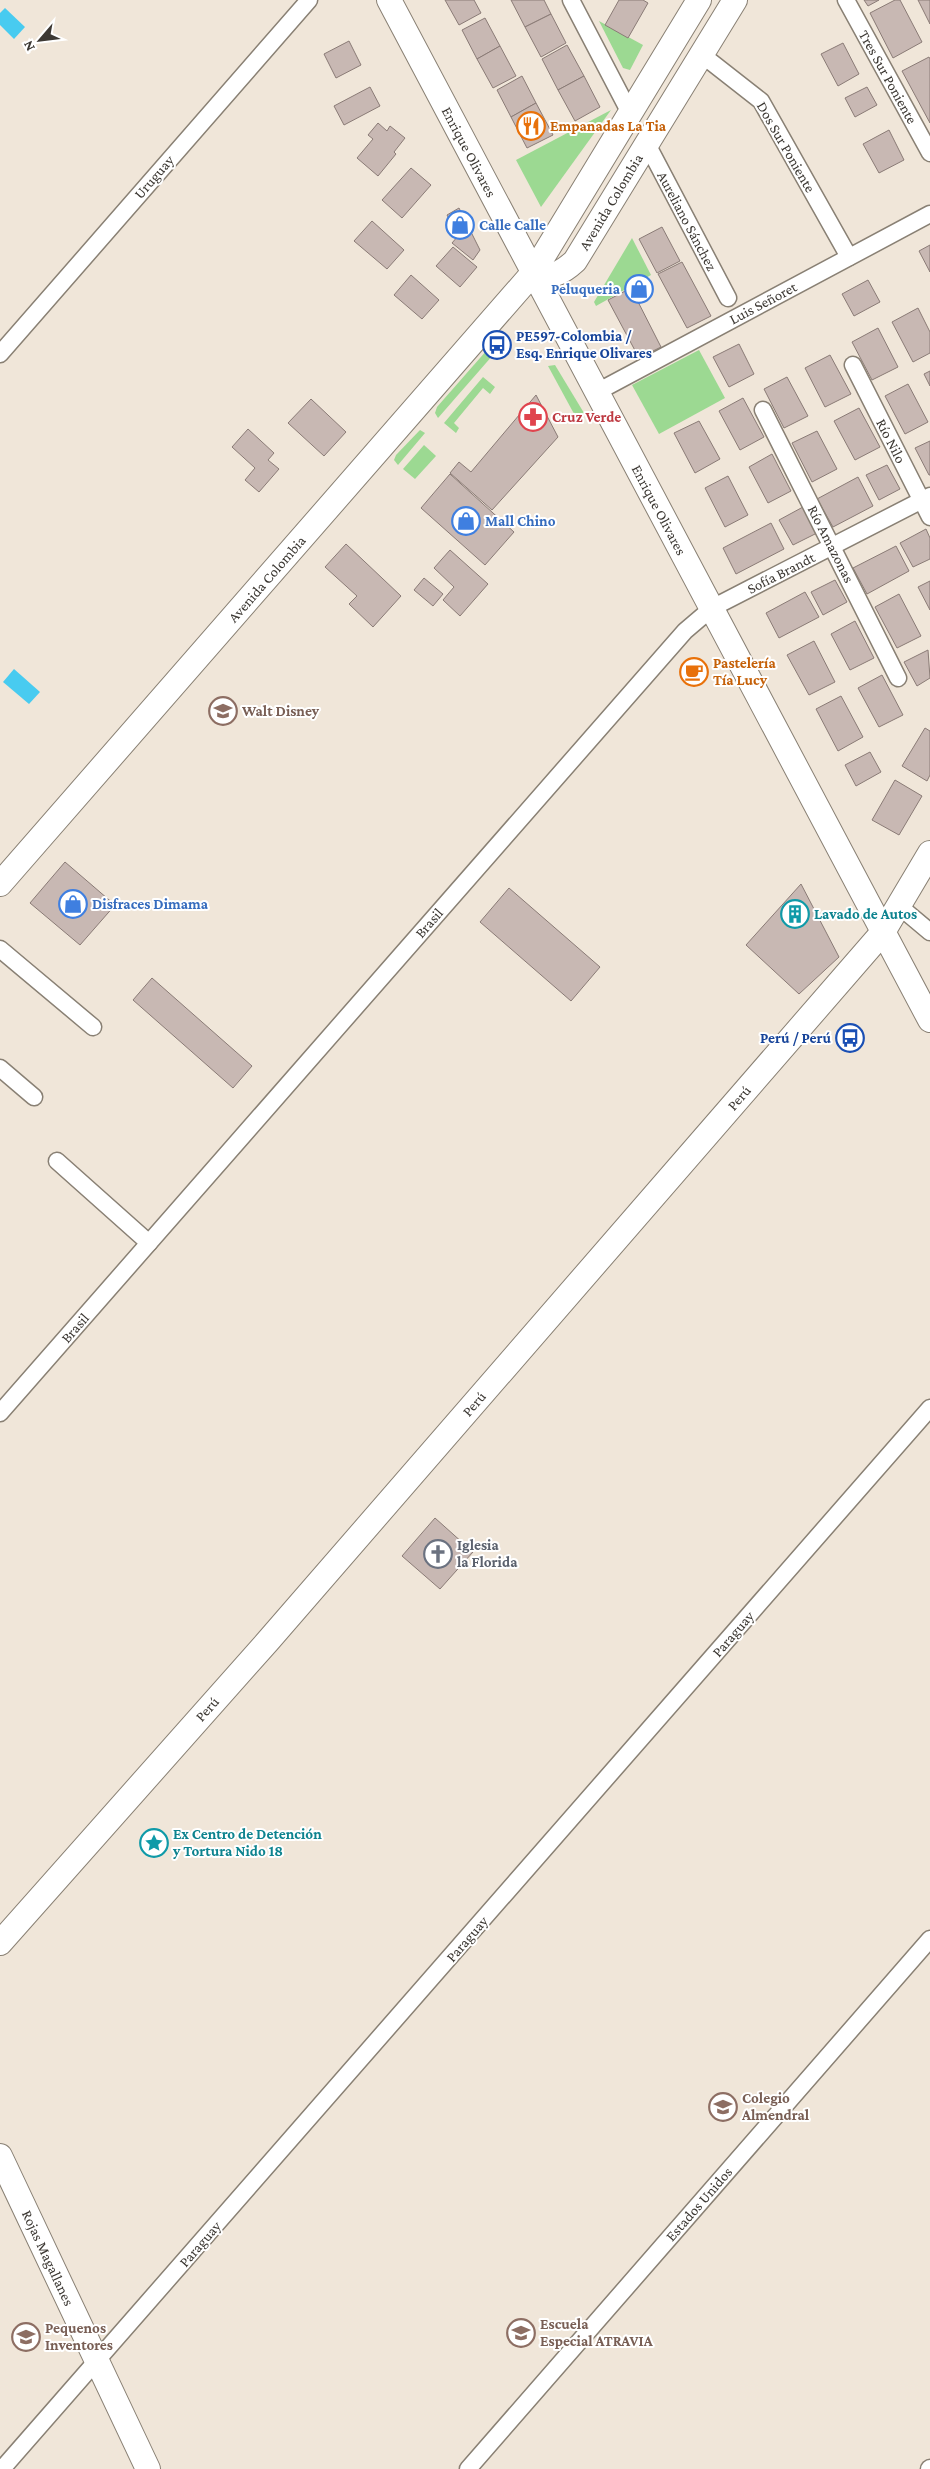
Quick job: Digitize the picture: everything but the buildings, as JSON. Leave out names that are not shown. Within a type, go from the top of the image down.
[{"type":"main road","name":"Enrique Olivares","points":[[389,0],[930,1020]]},
{"type":"main road","name":"Avenida Colombia","points":[[0,884],[533,273],[699,0]]},
{"type":"main road","name":"Avenida Colombia","points":[[533,273],[544,277],[554,275],[575,260],[734,0]]},
{"type":"main road","name":"Perú","points":[[0,1943],[268,1641],[883,932],[930,853]]},
{"type":"main road","name":"Rojas Magallanes","points":[[0,2156],[148,2469]]},
{"type":"street","name":"Uruguay","points":[[0,354],[309,0]]},
{"type":"street","points":[[571,0],[630,113]]},
{"type":"street","name":"Tres Sur Poniente","points":[[846,0],[930,153]]},
{"type":"street","name":"Dos Sur Poniente","points":[[701,54],[762,101],[849,257]]},
{"type":"street","name":"Aureliano Sánchez","points":[[647,144],[728,298]]},
{"type":"street","name":"Luis Señoret","points":[[597,392],[930,214]]},
{"type":"street","name":"Río Nilo","points":[[853,365],[926,498],[930,517]]},
{"type":"street","name":"Río Amazonas","points":[[763,410],[898,678]]},
{"type":"street","name":"Sofía Brandt","points":[[712,608],[926,498]]},
{"type":"street","name":"Brasil","points":[[0,1413],[685,630],[712,608]]},
{"type":"street","points":[[899,906],[930,932]]},
{"type":"street","points":[[0,949],[93,1027]]},
{"type":"street","points":[[0,1068],[34,1097]]},
{"type":"street","points":[[57,1161],[149,1243]]},
{"type":"street","name":"Paraguay","points":[[2,2469],[930,1408]]},
{"type":"street","name":"Estados Unidos","points":[[468,2469],[930,1939]]},
{"type":"green space","points":[[599,21],[643,45],[630,70],[623,68]]},
{"type":"green space","points":[[611,110],[541,207],[516,160]]},
{"type":"green space","points":[[632,238],[651,275],[596,306],[594,302]]},
{"type":"green space","points":[[487,350],[493,355],[438,418],[435,413],[437,407]]},
{"type":"green space","points":[[699,350],[725,398],[659,434],[632,385]]},
{"type":"green space","points":[[555,365],[584,413],[579,423],[548,366]]},
{"type":"green space","points":[[483,377],[495,387],[490,394],[483,388],[454,423],[459,428],[456,433],[444,423]]},
{"type":"green space","points":[[420,430],[425,433],[398,465],[394,460],[396,455]]},
{"type":"green space","points":[[424,445],[436,456],[415,479],[403,469]]},
{"type":"water","points":[[5,8],[25,27],[14,39],[0,25],[0,13]]},
{"type":"water","points":[[14,669],[40,692],[29,704],[3,682]]},
{"type":"place","name":"Empanadas La Tia","points":[[531,126]]},
{"type":"place","name":"Calle Calle","points":[[460,225]]},
{"type":"place","name":"Peluqueria","points":[[639,289]]},
{"type":"place","name":"PE597-Colombia / Esq. Enrique Olivares","points":[[497,345]]},
{"type":"place","name":"Cruz Verde","points":[[533,417]]},
{"type":"place","name":"Mall Chino","points":[[466,521]]},
{"type":"place","name":"Pastelería Tía Lucy","points":[[694,672]]},
{"type":"place","name":"Walt Disney","points":[[223,711]]},
{"type":"place","name":"Disfraces Dimama","points":[[73,904]]},
{"type":"place","name":"Lavado de Autos","points":[[795,914]]},
{"type":"place","name":"Perú / Perú","points":[[850,1038]]},
{"type":"place","name":"Iglesia la Florida","points":[[438,1554]]},
{"type":"place","name":"Ex Centro de Detención y Tortura Nido 18","points":[[154,1843]]},
{"type":"place","name":"Colegio Almendral","points":[[723,2107]]},
{"type":"place","name":"Escuela Especial ATRAVIA","points":[[521,2333]]},
{"type":"place","name":"Pequenos Inventores","points":[[26,2337]]}]
